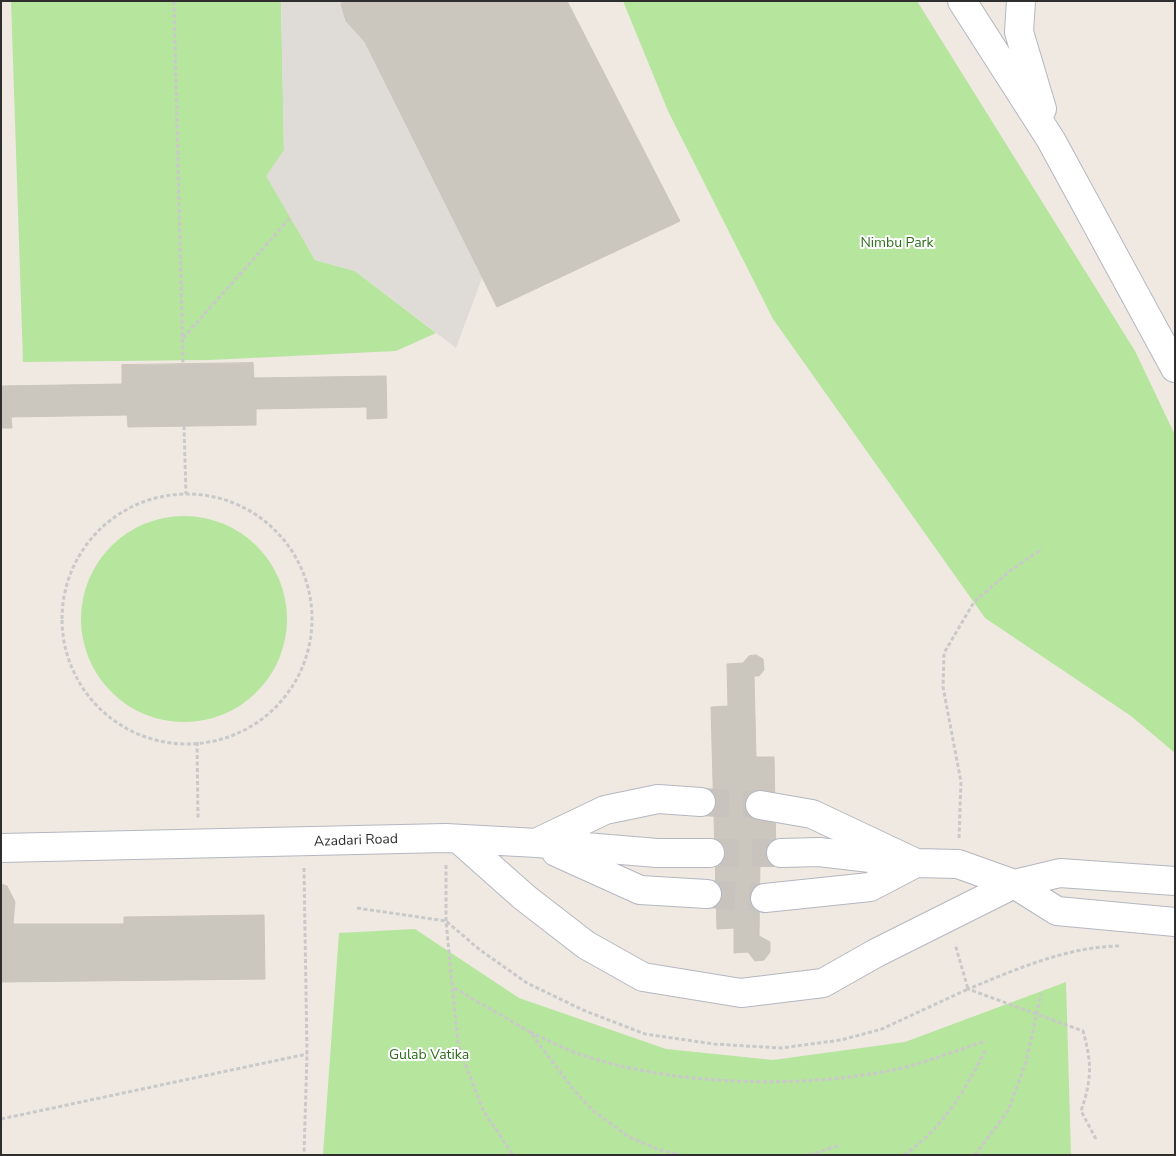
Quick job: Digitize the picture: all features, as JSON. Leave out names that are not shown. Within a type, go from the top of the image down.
[{"type":"street","points":[[962,1],[1051,140],[1175,368]]},
{"type":"street","points":[[1021,1],[1019,32],[1051,140]]},
{"type":"street","name":"Azadari Road","points":[[1,848],[453,840],[537,843],[604,810],[658,798],[701,802]]},
{"type":"street","points":[[760,805],[812,814],[916,863]]},
{"type":"street","points":[[453,840],[586,945],[643,977],[741,993],[823,983],[876,953],[1014,884],[1060,873],[1175,881]]},
{"type":"street","points":[[537,843],[656,853],[710,853]]},
{"type":"street","points":[[537,843],[640,890],[708,894]]},
{"type":"street","points":[[781,853],[819,852],[916,863],[958,864],[1014,884],[1057,911],[1175,922]]},
{"type":"street","points":[[765,898],[870,887],[916,863]]},
{"type":"path","points":[[174,1],[183,364]]},
{"type":"path","points":[[182,338],[291,217]]},
{"type":"path","points":[[184,426],[186,494]]},
{"type":"path","points":[[168,494],[186,494],[206,494],[252,510],[275,527],[307,577],[313,625],[305,662],[283,700],[253,726],[224,738],[177,744],[148,738],[121,726],[102,712],[85,692],[70,666],[62,637],[62,601],[78,555],[84,545],[124,509],[168,494]]},
{"type":"path","points":[[958,864],[961,782],[943,687],[944,653],[974,602],[1011,570],[1042,549]]},
{"type":"path","points":[[197,742],[198,845]]},
{"type":"path","points":[[453,840],[446,921],[454,988],[458,1045],[483,1110],[513,1155]]},
{"type":"path","points":[[303,842],[307,1054],[304,1155]]},
{"type":"path","points":[[1096,946],[1044,959],[968,989],[1083,1031],[1090,1057],[1090,1085],[1080,1110],[1096,1139]]},
{"type":"path","points":[[454,988],[530,1032],[579,1054],[659,1074],[735,1081],[809,1080],[888,1071],[986,1041]]},
{"type":"path","points":[[974,1155],[1008,1111],[1026,1062],[1041,994]]},
{"type":"path","points":[[530,1032],[573,1089],[592,1110],[629,1137],[660,1150],[681,1155]]},
{"type":"path","points":[[904,1155],[916,1146],[942,1120],[965,1091],[985,1051]]},
{"type":"path","points":[[1,1118],[307,1054]]},
{"type":"path","points":[[809,1155],[840,1145]]},
{"type":"green space","points":[[11,1],[281,1],[284,151],[291,217],[315,260],[355,271],[436,333],[396,351],[209,360],[23,362]]},
{"type":"green space","name":"Nimbu Park","points":[[623,1],[917,1],[1135,351],[1175,435],[1175,753],[1131,716],[985,618],[773,319],[668,111]]},
{"type":"green space","points":[[184,516],[204,518],[233,528],[257,546],[275,570],[285,599],[287,619],[285,639],[275,668],[257,692],[233,710],[204,720],[184,722],[164,720],[135,710],[111,692],[93,668],[83,639],[81,619],[83,599],[93,570],[111,546],[135,528],[164,518]]},
{"type":"green space","name":"Gulab Vatika","points":[[415,929],[519,998],[666,1049],[773,1060],[905,1042],[1066,982],[1071,1155],[323,1155],[339,933]]},
{"type":"shaded area","points":[[281,1],[345,1],[346,21],[365,42],[482,278],[456,348],[355,271],[315,260],[266,176],[284,150]]},
{"type":"building","points":[[345,1],[567,1],[680,221],[497,307],[365,42],[346,21],[341,4]]},
{"type":"building","points":[[253,363],[254,378],[386,376],[387,418],[367,419],[367,407],[256,409],[256,425],[128,427],[127,415],[11,417],[12,428],[1,428],[1,386],[122,384],[122,365]]},
{"type":"building","points":[[756,655],[763,659],[764,670],[759,676],[754,676],[756,757],[774,757],[776,857],[760,859],[759,936],[770,942],[770,952],[764,960],[755,961],[748,952],[734,953],[734,928],[717,929],[711,707],[728,706],[727,664],[743,663],[749,656]]},
{"type":"building","points":[[1,884],[7,886],[15,902],[13,924],[124,924],[124,917],[264,915],[265,979],[1,982]]},
{"type":"tunnel","points":[[701,802],[760,805]]},
{"type":"tunnel","points":[[710,853],[781,853]]},
{"type":"tunnel","points":[[707,894],[765,898]]}]
